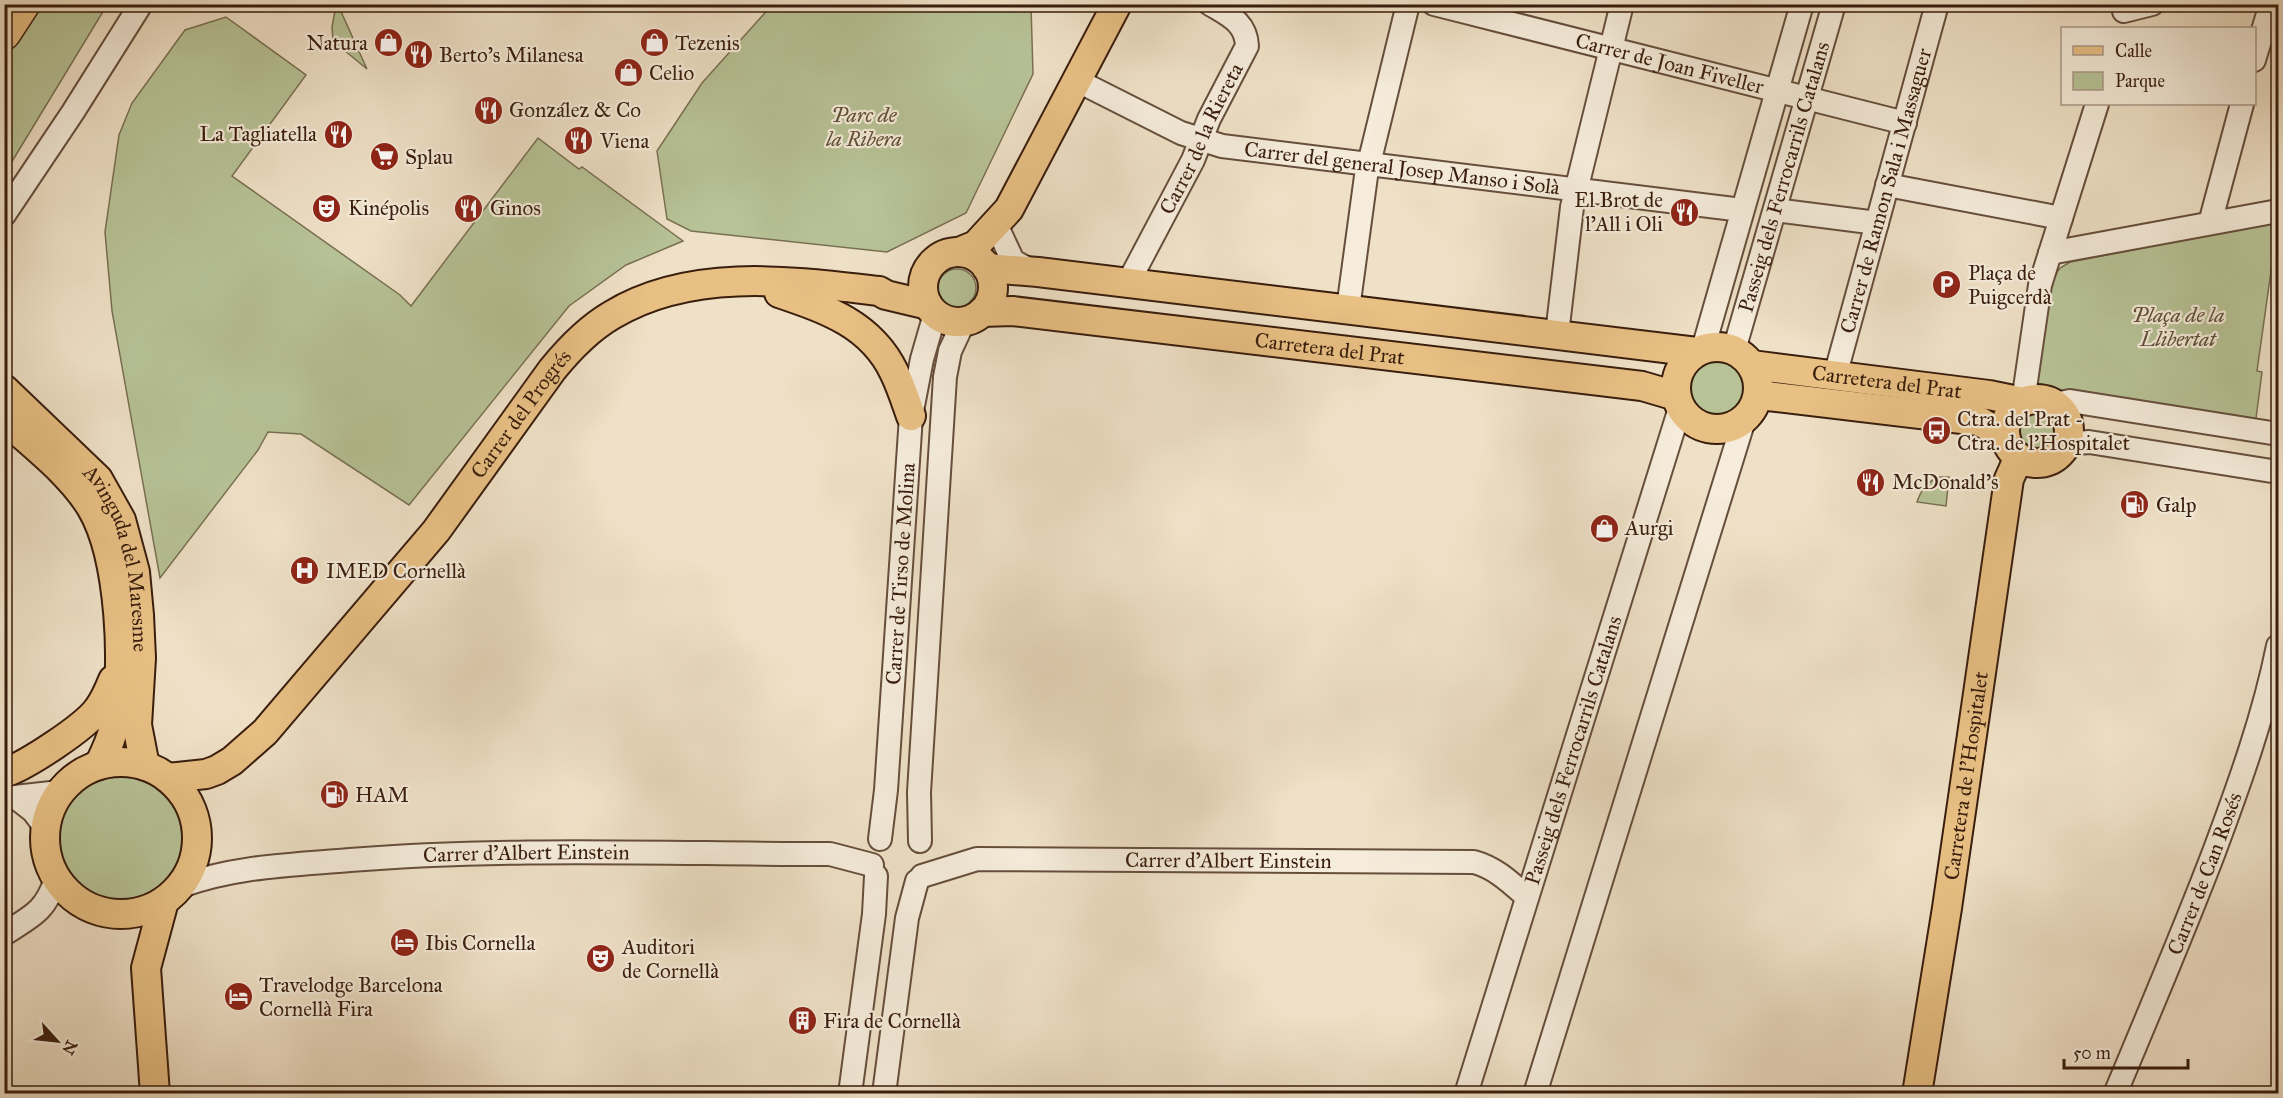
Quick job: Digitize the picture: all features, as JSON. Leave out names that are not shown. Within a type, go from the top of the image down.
[{"type":"highway","points":[[4,33],[23,4]]},
{"type":"main road","points":[[986,266],[1004,221],[1118,4]]},
{"type":"main road","points":[[959,252],[975,256],[986,266],[992,280],[992,292],[988,305],[973,317],[950,321],[931,309],[923,289],[927,271],[942,255],[959,252],[976,245],[1004,221]]},
{"type":"main road","name":"Carretera del Prat","points":[[986,266],[1700,351]]},
{"type":"main road","name":"Carrer del Progrés","points":[[265,732],[338,649],[436,531],[529,399],[572,345],[610,315],[649,296],[686,286],[748,282],[879,291],[927,271]]},
{"type":"main road","points":[[748,282],[839,315],[864,332],[880,350],[894,372],[911,416]]},
{"type":"main road","name":"Carrer del Progrés","points":[[879,291],[886,296],[931,309]]},
{"type":"main road","name":"Carretera del Prat","points":[[973,317],[1012,311],[1642,386],[1678,402]]},
{"type":"main road","points":[[1720,347],[1743,358],[1757,375],[1759,394],[1756,404],[1744,420],[1726,429],[1707,429],[1696,424],[1678,402],[1676,383],[1687,360],[1700,351],[1720,347]]},
{"type":"main road","name":"Carretera del Prat","points":[[1743,358],[1834,376],[1989,395],[2023,402]]},
{"type":"main road","name":"Avinguda del Maresme","points":[[4,389],[73,468],[108,550],[117,619],[119,667],[114,725],[99,765]]},
{"type":"main road","name":"Carretera del Prat","points":[[1759,394],[1978,421],[1996,430],[2012,449]]},
{"type":"main road","points":[[2038,399],[2055,404],[2062,410],[2070,425],[2066,444],[2061,453],[2044,463],[2032,463],[2012,449],[2005,431],[2008,416],[2023,402],[2038,399]]},
{"type":"main road","name":"Avinguda del Maresme","points":[[4,419],[73,468],[98,479],[121,520],[135,572],[141,658],[137,725],[156,772]]},
{"type":"main road","name":"Carretera de l'Hospitalet","points":[[1917,1094],[1947,908],[2012,449]]},
{"type":"main road","points":[[8,788],[18,768],[86,721],[104,700],[119,667]]},
{"type":"main road","points":[[156,772],[184,795],[194,816],[197,831],[196,853],[189,874],[173,894],[150,909],[134,914],[109,914],[83,905],[68,894],[56,879],[45,850],[45,827],[60,792],[80,774],[99,765],[119,762],[156,772],[206,774],[232,761],[265,732]]},
{"type":"main road","points":[[194,816],[212,793],[250,756],[265,732]]},
{"type":"main road","points":[[146,968],[173,894]]},
{"type":"main road","points":[[109,914],[128,930],[146,968],[155,1094]]},
{"type":"street","points":[[4,189],[124,4]]},
{"type":"street","points":[[4,215],[141,4]]},
{"type":"street","name":"Carrer de la Riereta","points":[[1128,283],[1193,159],[1247,45],[1246,34],[1241,24],[1210,4]]},
{"type":"street","points":[[1348,309],[1368,164],[1408,4]]},
{"type":"street","name":"Carrer de Joan Fiveller","points":[[1434,4],[1905,123]]},
{"type":"street","points":[[1557,334],[1572,207],[1622,4]]},
{"type":"street","name":"Passeig dels Ferrocarrils Catalans","points":[[1700,351],[1802,4]]},
{"type":"street","name":"Passeig dels Ferrocarrils Catalans","points":[[1743,358],[1775,210],[1834,4]]},
{"type":"street","name":"Carrer de Ramon Sala i Massaguer","points":[[1834,376],[1937,4]]},
{"type":"street","points":[[2123,15],[2152,4]]},
{"type":"street","points":[[2256,53],[2271,4]]},
{"type":"street","name":"Carrer del general Josep Manso i Solà","points":[[1077,80],[1181,133],[1222,146],[1742,210]]},
{"type":"street","points":[[2023,402],[2040,285],[2097,105]]},
{"type":"street","points":[[2210,223],[2242,105]]},
{"type":"street","points":[[1887,185],[2061,218]]},
{"type":"street","points":[[1775,210],[1877,223]]},
{"type":"street","points":[[2050,253],[2278,211]]},
{"type":"street","points":[[1004,221],[1013,261],[1032,271]]},
{"type":"street","name":"Carrer de Tirso de Molina","points":[[880,839],[886,790],[911,416],[931,309]]},
{"type":"street","name":"Carrer de Tirso de Molina","points":[[920,841],[919,792],[945,377],[950,351],[973,317]]},
{"type":"street","points":[[2055,404],[2070,401],[2278,434]]},
{"type":"street","name":"Passeig dels Ferrocarrils Catalans","points":[[1466,1094],[1678,402]]},
{"type":"street","points":[[1535,1094],[1744,420]]},
{"type":"street","points":[[2066,444],[2089,442],[2278,472]]},
{"type":"street","name":"Carrer de Can Rosés","points":[[2115,1094],[2175,952],[2232,805],[2261,715],[2278,646]]},
{"type":"street","points":[[8,788],[60,792]]},
{"type":"street","points":[[8,788],[33,811],[45,827]]},
{"type":"street","points":[[850,1094],[874,914],[872,851],[880,839],[890,833],[901,831],[912,834],[920,841],[927,856],[926,869],[919,879],[907,918],[884,1094]]},
{"type":"street","name":"Carrer d'Albert Einstein","points":[[173,894],[223,873],[245,869],[468,854],[830,854],[874,871]]},
{"type":"street","name":"Carrer d'Albert Einstein","points":[[919,879],[977,859],[1474,862],[1484,864],[1504,876],[1527,897]]},
{"type":"street","points":[[874,871],[892,887],[903,887],[919,879]]},
{"type":"street","points":[[4,934],[39,911],[50,896],[56,879]]},
{"type":"green space","points":[[5,5],[107,5],[5,173]]},
{"type":"green space","points":[[336,5],[367,69],[333,41],[332,27]]},
{"type":"green space","name":"Parc de la Ribera","points":[[772,5],[1031,5],[1033,74],[966,213],[887,252],[691,231],[667,219],[657,151],[702,83]]},
{"type":"green space","points":[[226,17],[306,75],[232,176],[400,295],[411,306],[538,138],[579,169],[582,167],[683,241],[626,265],[569,306],[409,505],[301,434],[268,432],[258,450],[160,578],[112,311],[105,232],[119,135],[132,103],[185,30]]},
{"type":"green space","name":"Plaça de la Llibertat","points":[[2276,222],[2278,250],[2274,250],[2257,371],[2262,372],[2255,426],[2037,392],[2033,385],[2053,278],[2060,268],[2070,262]]},
{"type":"green space","points":[[957,269],[971,274],[976,288],[971,302],[957,307],[943,302],[938,288],[943,274]]},
{"type":"green space","points":[[1717,359],[1728,361],[1741,372],[1746,388],[1744,399],[1733,412],[1717,417],[1706,415],[1693,404],[1688,388],[1690,377],[1701,364]]},
{"type":"green space","points":[[2035,414],[2048,420],[2054,433],[2048,446],[2035,452],[2022,446],[2016,433],[2022,420]]},
{"type":"green space","points":[[1937,477],[1949,477],[1946,506],[1917,502],[1924,488]]},
{"type":"green space","points":[[120,777],[144,781],[164,795],[178,815],[182,839],[178,863],[164,883],[144,897],[120,901],[96,897],[76,883],[62,863],[58,839],[62,815],[76,795],[96,781]]},
{"type":"place","name":"Natura","points":[[389,43]]},
{"type":"place","name":"Tezenis","points":[[654,43]]},
{"type":"place","name":"Berto's Milanesa","points":[[418,55]]},
{"type":"place","name":"Celio","points":[[628,73]]},
{"type":"place","name":"González & Co","points":[[488,110]]},
{"type":"place","name":"La Tagliatella","points":[[338,134]]},
{"type":"place","name":"Viena","points":[[579,141]]},
{"type":"place","name":"Splau","points":[[384,157]]},
{"type":"place","name":"Kinépolis","points":[[327,208]]},
{"type":"place","name":"Ginos","points":[[469,208]]},
{"type":"place","name":"El Brot de l'All i Oli","points":[[1684,212]]},
{"type":"place","name":"Plaça de Puigcerdà","points":[[1947,285]]},
{"type":"place","name":"Ctra. del Prat - Ctra. de l'Hospitalet","points":[[1936,431]]},
{"type":"place","name":"McDonald's","points":[[1871,482]]},
{"type":"place","name":"Galp","points":[[2135,505]]},
{"type":"place","name":"Aurgi","points":[[1604,528]]},
{"type":"place","name":"IMED Cornellà","points":[[305,571]]},
{"type":"place","name":"HAM","points":[[334,795]]},
{"type":"place","name":"Ibis Cornella","points":[[404,943]]},
{"type":"place","name":"Auditori de Cornellà","points":[[601,959]]},
{"type":"place","name":"Travelodge Barcelona Cornellà Fira","points":[[238,997]]},
{"type":"place","name":"Fira de Cornellà","points":[[802,1021]]}]
